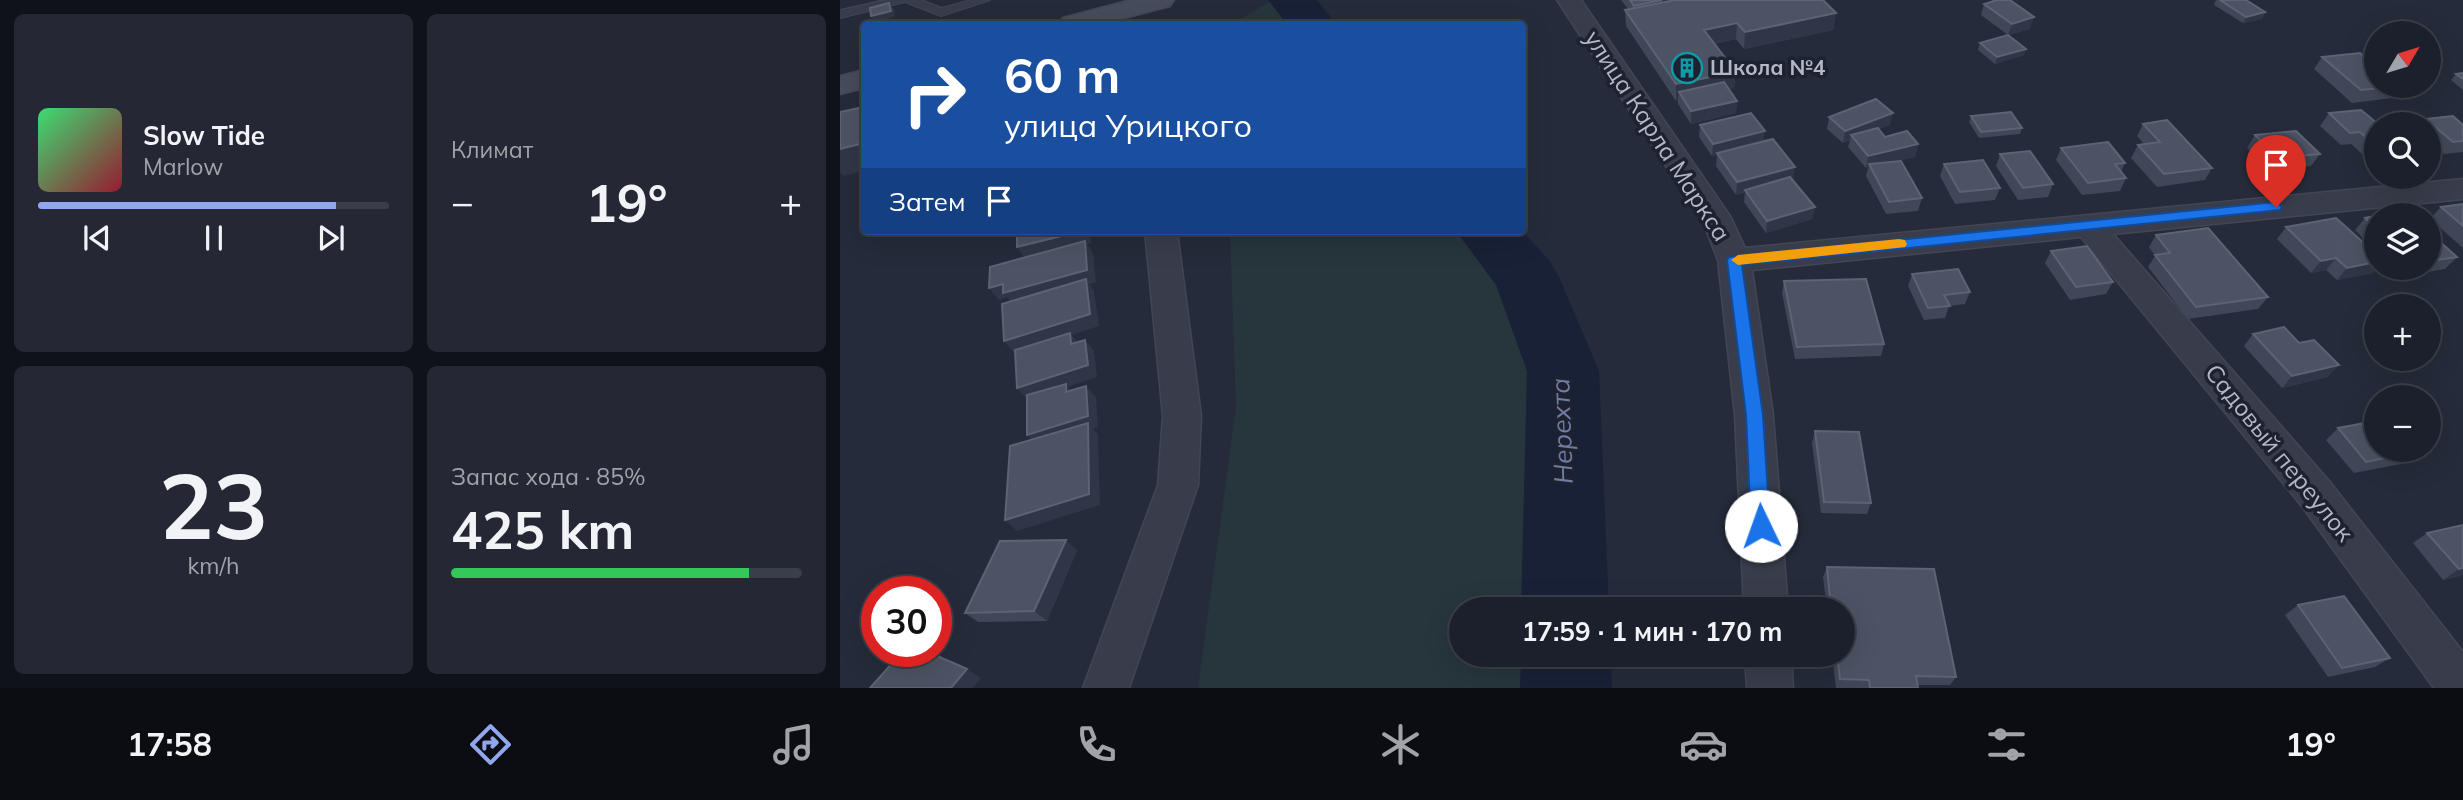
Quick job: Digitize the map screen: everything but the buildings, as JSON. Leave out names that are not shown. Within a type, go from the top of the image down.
[{"type":"main road","points":[[1083,21],[1161,0]]},
{"type":"main road","points":[[840,85],[861,80]]},
{"type":"street","name":"улица Карла Маркса","points":[[1569,0],[1719,223],[1734,260],[1754,415],[1765,597]]},
{"type":"street","points":[[1734,260],[2463,189]]},
{"type":"street","name":"Садовый переулок","points":[[2088,225],[2315,493],[2462,688]]},
{"type":"street","points":[[1106,688],[1178,485],[1182,416],[1161,235]]},
{"type":"street","points":[[1769,667],[1770,688]]},
{"type":"lane","points":[[840,14],[901,0]]},
{"type":"lane","points":[[910,0],[941,12],[984,0]]},
{"type":"shaded area","points":[[1273,0],[1292,0],[1310,21],[1237,21]]},
{"type":"shaded area","points":[[1230,235],[1490,235],[1526,277],[1563,371],[1565,597],[1449,597],[1449,667],[1566,667],[1566,688],[1198,688],[1236,407]]},
{"type":"waterway","name":"Нерехта","points":[[1292,0],[1310,21]]},
{"type":"waterway","name":"Нерехта","points":[[1490,235],[1526,277],[1563,371],[1565,597]]},
{"type":"waterway","name":"Нерехта","points":[[1566,667],[1566,688]]},
{"type":"slow traffic","points":[[1738,260],[1899,244]]},
{"type":"place","name":"Школа №4","points":[[1687,68]]},
{"type":"route","points":[[1761,526],[1754,415],[1734,260],[2276,207]]}]
